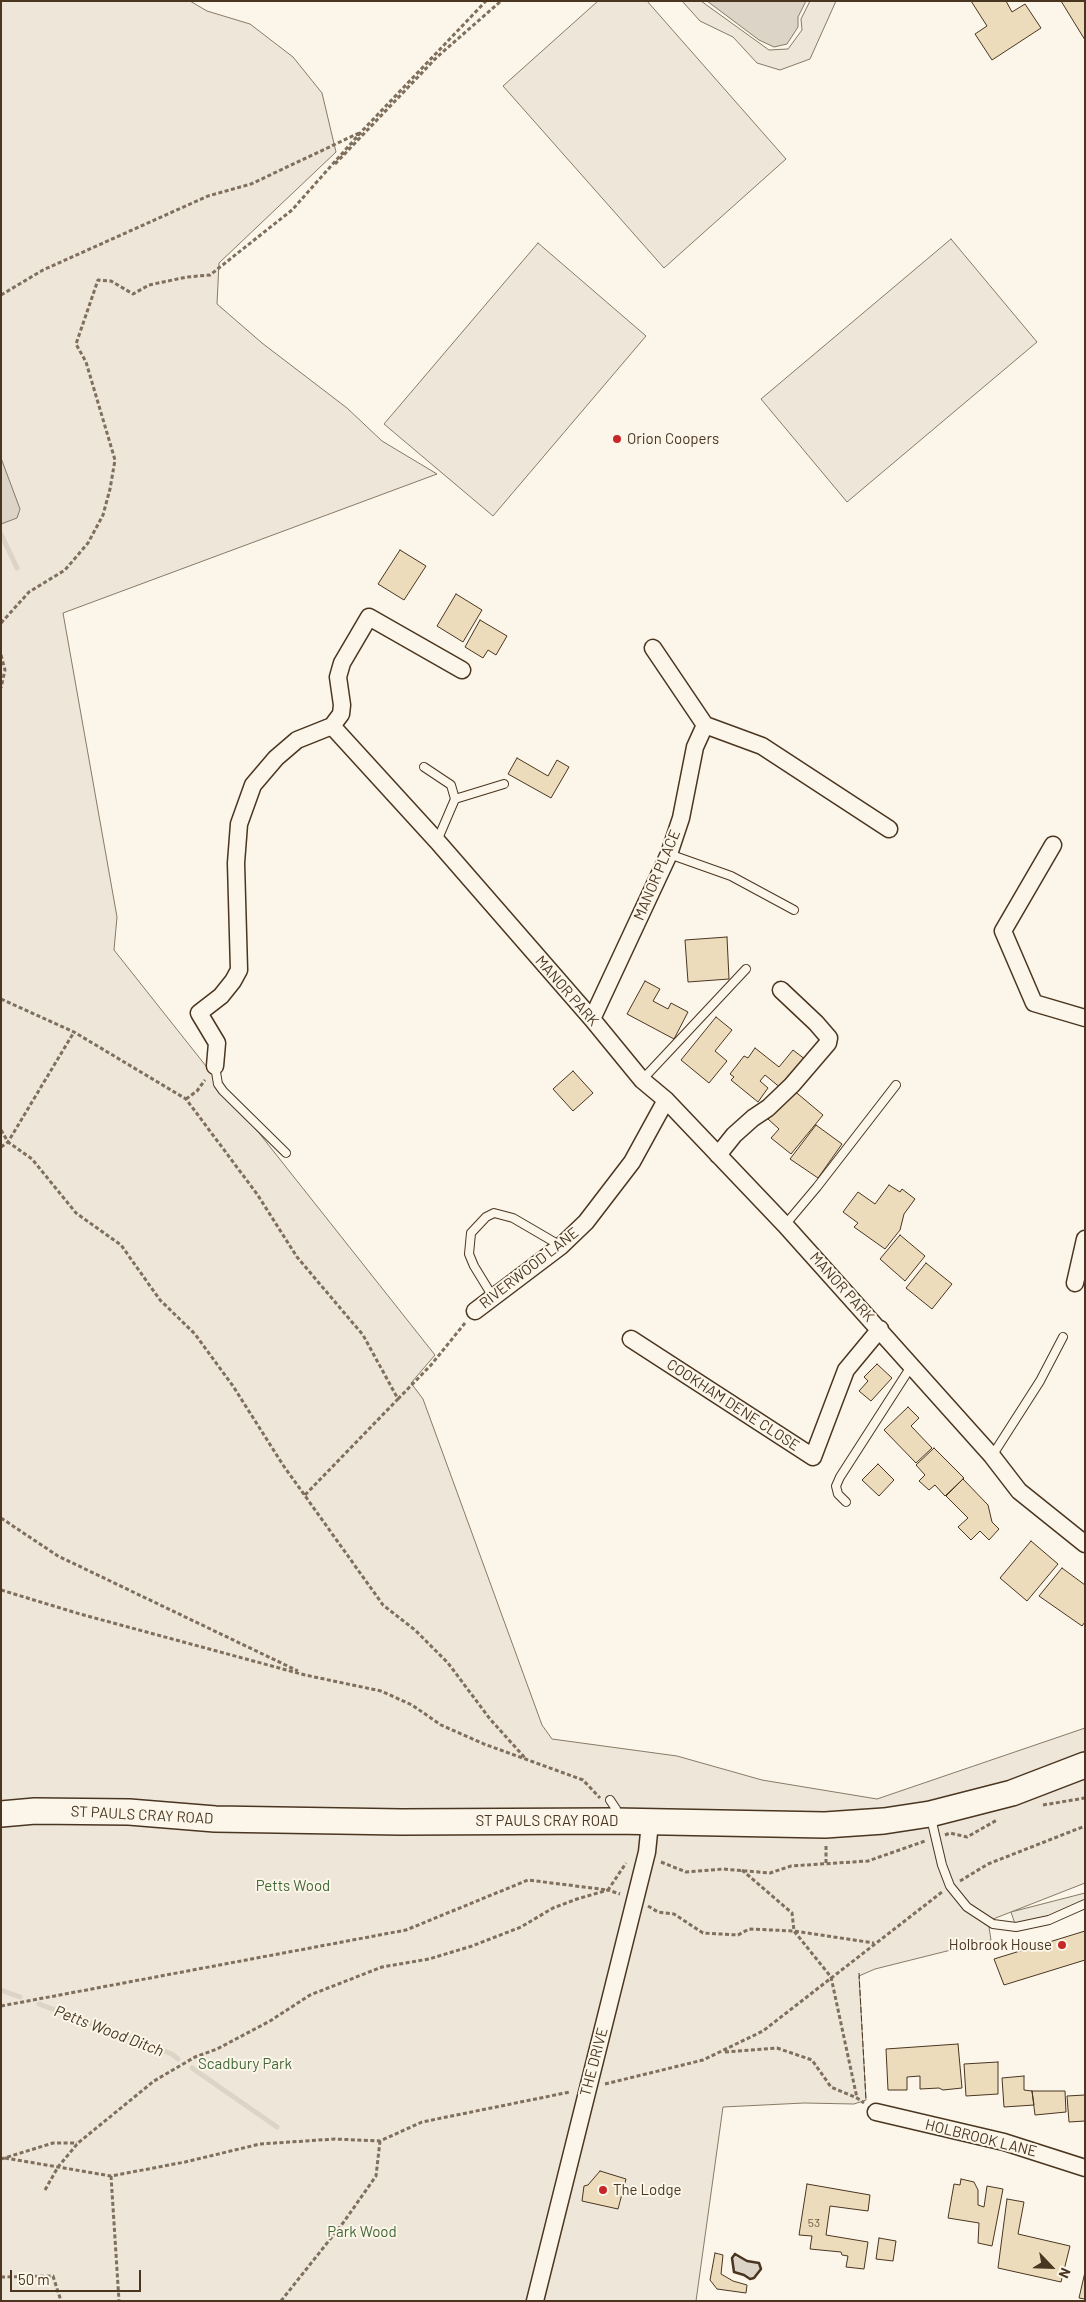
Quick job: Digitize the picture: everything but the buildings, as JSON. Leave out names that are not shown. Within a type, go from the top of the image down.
[{"type":"main road","name":"ST PAULS CRAY ROAD","points":[[1,1814],[35,1811],[129,1812],[215,1819],[401,1822],[614,1811],[649,1833],[825,1825],[884,1821],[930,1814],[1012,1792],[1085,1765]]},
{"type":"street","points":[[215,1066],[217,1043],[199,1013],[221,996],[234,981],[238,970],[236,863],[239,824],[253,785],[276,758],[297,740],[332,726],[341,714],[342,705],[338,677],[342,662],[369,617],[462,670]]},
{"type":"street","points":[[653,648],[705,725],[762,746],[890,829]]},
{"type":"street","name":"MANOR PLACE","points":[[592,1019],[669,854],[681,818],[695,747],[705,725]]},
{"type":"street","name":"MANOR PARK","points":[[332,726],[437,841],[592,1019],[642,1080],[666,1100],[880,1328],[992,1456],[1019,1491],[1085,1544]]},
{"type":"street","points":[[1053,845],[1003,931],[1034,1003],[1085,1018]]},
{"type":"street","points":[[718,1155],[734,1135],[768,1108],[792,1085],[828,1043],[829,1038],[781,990]]},
{"type":"street","name":"RIVERWOOD LANE","points":[[475,1311],[561,1246],[586,1222],[610,1193],[646,1138],[666,1100]]},
{"type":"street","points":[[1075,1283],[1085,1239]]},
{"type":"street","name":"COOKHAM DENE CLOSE","points":[[631,1339],[814,1457],[846,1370],[880,1328]]},
{"type":"street","name":"THE DRIVE","points":[[535,2301],[649,1833]]},
{"type":"street","name":"HOLBROOK LANE","points":[[876,2112],[1004,2142],[1085,2168]]},
{"type":"lane","points":[[424,767],[451,785],[455,799],[437,841]]},
{"type":"lane","points":[[455,799],[504,784]]},
{"type":"lane","points":[[669,854],[731,876],[794,910]]},
{"type":"lane","points":[[642,1080],[746,969]]},
{"type":"lane","points":[[215,1066],[218,1084],[223,1091],[286,1153]]},
{"type":"lane","points":[[785,1225],[818,1187],[896,1085]]},
{"type":"lane","points":[[493,1297],[469,1254],[471,1233],[486,1217],[494,1213],[513,1218],[561,1246]]},
{"type":"lane","points":[[992,1456],[1040,1381],[1063,1337]]},
{"type":"lane","points":[[846,1502],[838,1494],[836,1486],[840,1477],[912,1365]]},
{"type":"lane","points":[[930,1814],[950,1886],[967,1907],[993,1924],[1016,1928],[1049,1920],[1085,1904]]},
{"type":"path","points":[[292,210],[362,132],[486,1]]},
{"type":"path","points":[[1,623],[29,592],[65,570],[88,543],[103,515],[108,498],[115,460],[86,362],[76,344],[98,280],[111,281],[133,294],[148,285],[187,276],[210,275],[292,210],[437,58],[501,1]]},
{"type":"path","points":[[1,295],[51,267],[208,196],[251,184],[362,132]]},
{"type":"path","points":[[1,655],[5,670],[1,688]]},
{"type":"path","points":[[1,999],[74,1032],[186,1099],[257,1194],[297,1257],[363,1335],[398,1399]]},
{"type":"path","points":[[1,1147],[8,1142],[74,1032]]},
{"type":"path","points":[[186,1099],[197,1091],[215,1066]]},
{"type":"path","points":[[1,1130],[8,1142],[32,1159],[76,1213],[121,1245],[160,1300],[195,1334],[233,1386],[305,1495],[383,1605],[415,1630],[448,1663],[490,1719],[526,1759]]},
{"type":"path","points":[[305,1495],[431,1365],[475,1311]]},
{"type":"path","points":[[1,1518],[58,1556],[305,1675]]},
{"type":"path","points":[[1,1590],[89,1617],[305,1675],[381,1691],[412,1705],[441,1725],[484,1744],[583,1780],[614,1811]]},
{"type":"path","points":[[1040,1805],[1085,1798]]},
{"type":"path","points":[[649,1833],[660,1862],[686,1872],[749,1870],[770,1873],[791,1866],[868,1861],[950,1833],[967,1837],[1003,1818]]},
{"type":"path","points":[[3,2159],[111,2176],[185,2162],[260,2144],[335,2139],[380,2141],[422,2122],[587,2088],[703,2060],[763,2031],[874,1942],[950,1886],[988,1864],[1085,1826]]},
{"type":"path","points":[[741,1870],[792,1913],[794,1931],[831,1977],[858,2098]]},
{"type":"path","points":[[747,1876],[749,1870]]},
{"type":"path","points":[[1,2006],[406,1930],[528,1880],[608,1890],[634,1898],[658,1912],[674,1914],[703,1933],[738,1935],[749,1928],[794,1931],[874,1942]]},
{"type":"path","points":[[45,2190],[58,2167],[78,2143],[154,2081],[195,2057],[217,2050],[270,2021],[310,1995],[382,1967],[428,1959],[472,1946],[521,1927],[554,1908],[608,1890]]},
{"type":"path","points":[[722,2052],[777,2048],[812,2060],[831,2087],[858,2098],[876,2112]]},
{"type":"path","points":[[281,2301],[343,2223],[376,2176],[380,2141]]},
{"type":"path","points":[[3,2159],[53,2143],[78,2143]]},
{"type":"path","points":[[111,2176],[119,2301]]},
{"type":"path","points":[[1,2277],[53,2276],[61,2301]]},
{"type":"green space","name":"Petts Wood","points":[[1,1],[190,1],[207,11],[250,24],[293,57],[322,93],[336,152],[219,263],[217,304],[262,343],[347,408],[382,441],[437,474],[63,613],[117,917],[114,950],[435,1355],[411,1383],[423,1399],[542,1725],[552,1739],[677,1756],[762,1780],[877,1799],[1085,1728],[1085,1883],[988,1921],[991,1940],[875,1969],[859,1976],[866,2100],[854,2104],[804,2103],[723,2107],[696,2301],[1,2301]]},
{"type":"green space","points":[[598,1],[647,1],[786,159],[664,268],[503,86]]},
{"type":"green space","points":[[682,1],[701,1],[769,50],[788,49],[802,30],[801,19],[810,1],[836,1],[810,59],[780,70],[757,63],[733,37],[700,21]]},
{"type":"green space","points":[[951,239],[1037,342],[847,502],[761,399]]},
{"type":"green space","points":[[538,243],[646,336],[493,516],[384,424]]},
{"type":"shaded area","points":[[707,1],[806,1],[798,17],[798,27],[787,44],[774,47],[759,40]]},
{"type":"shaded area","points":[[1,458],[20,509],[17,518],[1,524]]},
{"type":"shaded area","points":[[1085,1893],[1085,1904],[1016,1927],[1011,1912]]},
{"type":"shaded area","points":[[735,2254],[747,2261],[759,2263],[761,2269],[754,2278],[750,2279],[734,2272],[732,2258]]},
{"type":"waterway","points":[[1,534],[17,568]]},
{"type":"waterway","name":"Petts Wood Ditch","points":[[1,1990],[20,1997]]},
{"type":"waterway","name":"Petts Wood Ditch","points":[[39,2004],[172,2054],[178,2059]]},
{"type":"waterway","name":"Petts Wood Ditch","points":[[192,2068],[277,2127]]},
{"type":"fence","points":[[859,1973],[866,2100]]},
{"type":"wall","points":[[735,2254],[747,2261],[759,2263],[761,2269],[754,2278],[750,2279],[734,2272],[732,2258],[735,2254]]},
{"type":"place","name":"Orion Coopers","points":[[617,439]]},
{"type":"place","name":"Holbrook House","points":[[1062,1945]]},
{"type":"place","name":"The Lodge","points":[[603,2190]]},
{"type":"park label","name":"Scadbury Park","points":[[245,2064]]},
{"type":"park label","name":"Park Wood","points":[[362,2232]]}]
